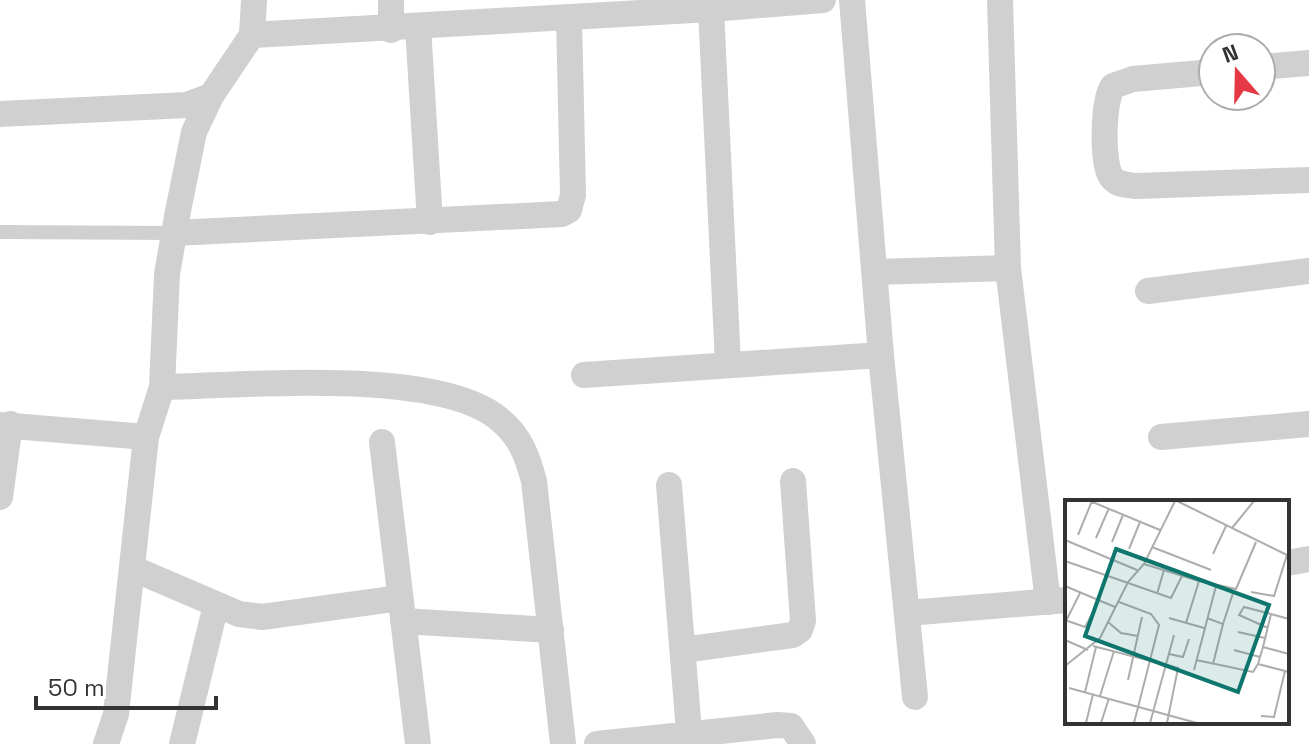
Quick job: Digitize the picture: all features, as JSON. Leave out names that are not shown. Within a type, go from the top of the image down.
[{"type":"street","points":[[106,744],[116,714],[146,437],[162,387],[167,274],[194,132],[211,96],[252,35],[254,0]]},
{"type":"street","points":[[391,0],[391,30]]},
{"type":"street","points":[[252,35],[391,30],[823,0]]},
{"type":"street","points":[[852,0],[881,355],[915,697]]},
{"type":"street","points":[[907,613],[1057,601],[1008,268],[1000,0]]},
{"type":"street","points":[[711,9],[728,364]]},
{"type":"street","points":[[174,233],[550,217],[569,210],[573,195],[569,17]]},
{"type":"street","points":[[418,27],[430,222]]},
{"type":"street","points":[[1277,66],[1309,63]]},
{"type":"street","points":[[1197,73],[1133,79],[1113,86],[1106,103],[1106,161],[1116,182],[1136,186],[1309,180]]},
{"type":"street","points":[[0,114],[187,105],[211,96]]},
{"type":"street","points":[[875,272],[1008,268]]},
{"type":"street","points":[[1148,291],[1309,271]]},
{"type":"street","points":[[584,375],[881,355]]},
{"type":"street","points":[[162,387],[378,385],[473,402],[497,417],[516,434],[526,452],[534,481],[563,744]]},
{"type":"street","points":[[0,497],[5,424],[146,437]]},
{"type":"street","points":[[1161,437],[1309,424]]},
{"type":"street","points":[[382,442],[418,744]]},
{"type":"street","points":[[683,650],[793,635],[800,630],[803,621],[793,481]]},
{"type":"street","points":[[669,485],[690,739]]},
{"type":"street","points":[[1289,563],[1309,559]]},
{"type":"street","points":[[134,569],[216,605],[262,617],[402,609],[551,630]]},
{"type":"street","points":[[182,744],[216,605]]},
{"type":"street","points":[[597,744],[690,739],[778,725],[791,726],[803,744]]},
{"type":"lane","points":[[0,232],[174,233]]}]
